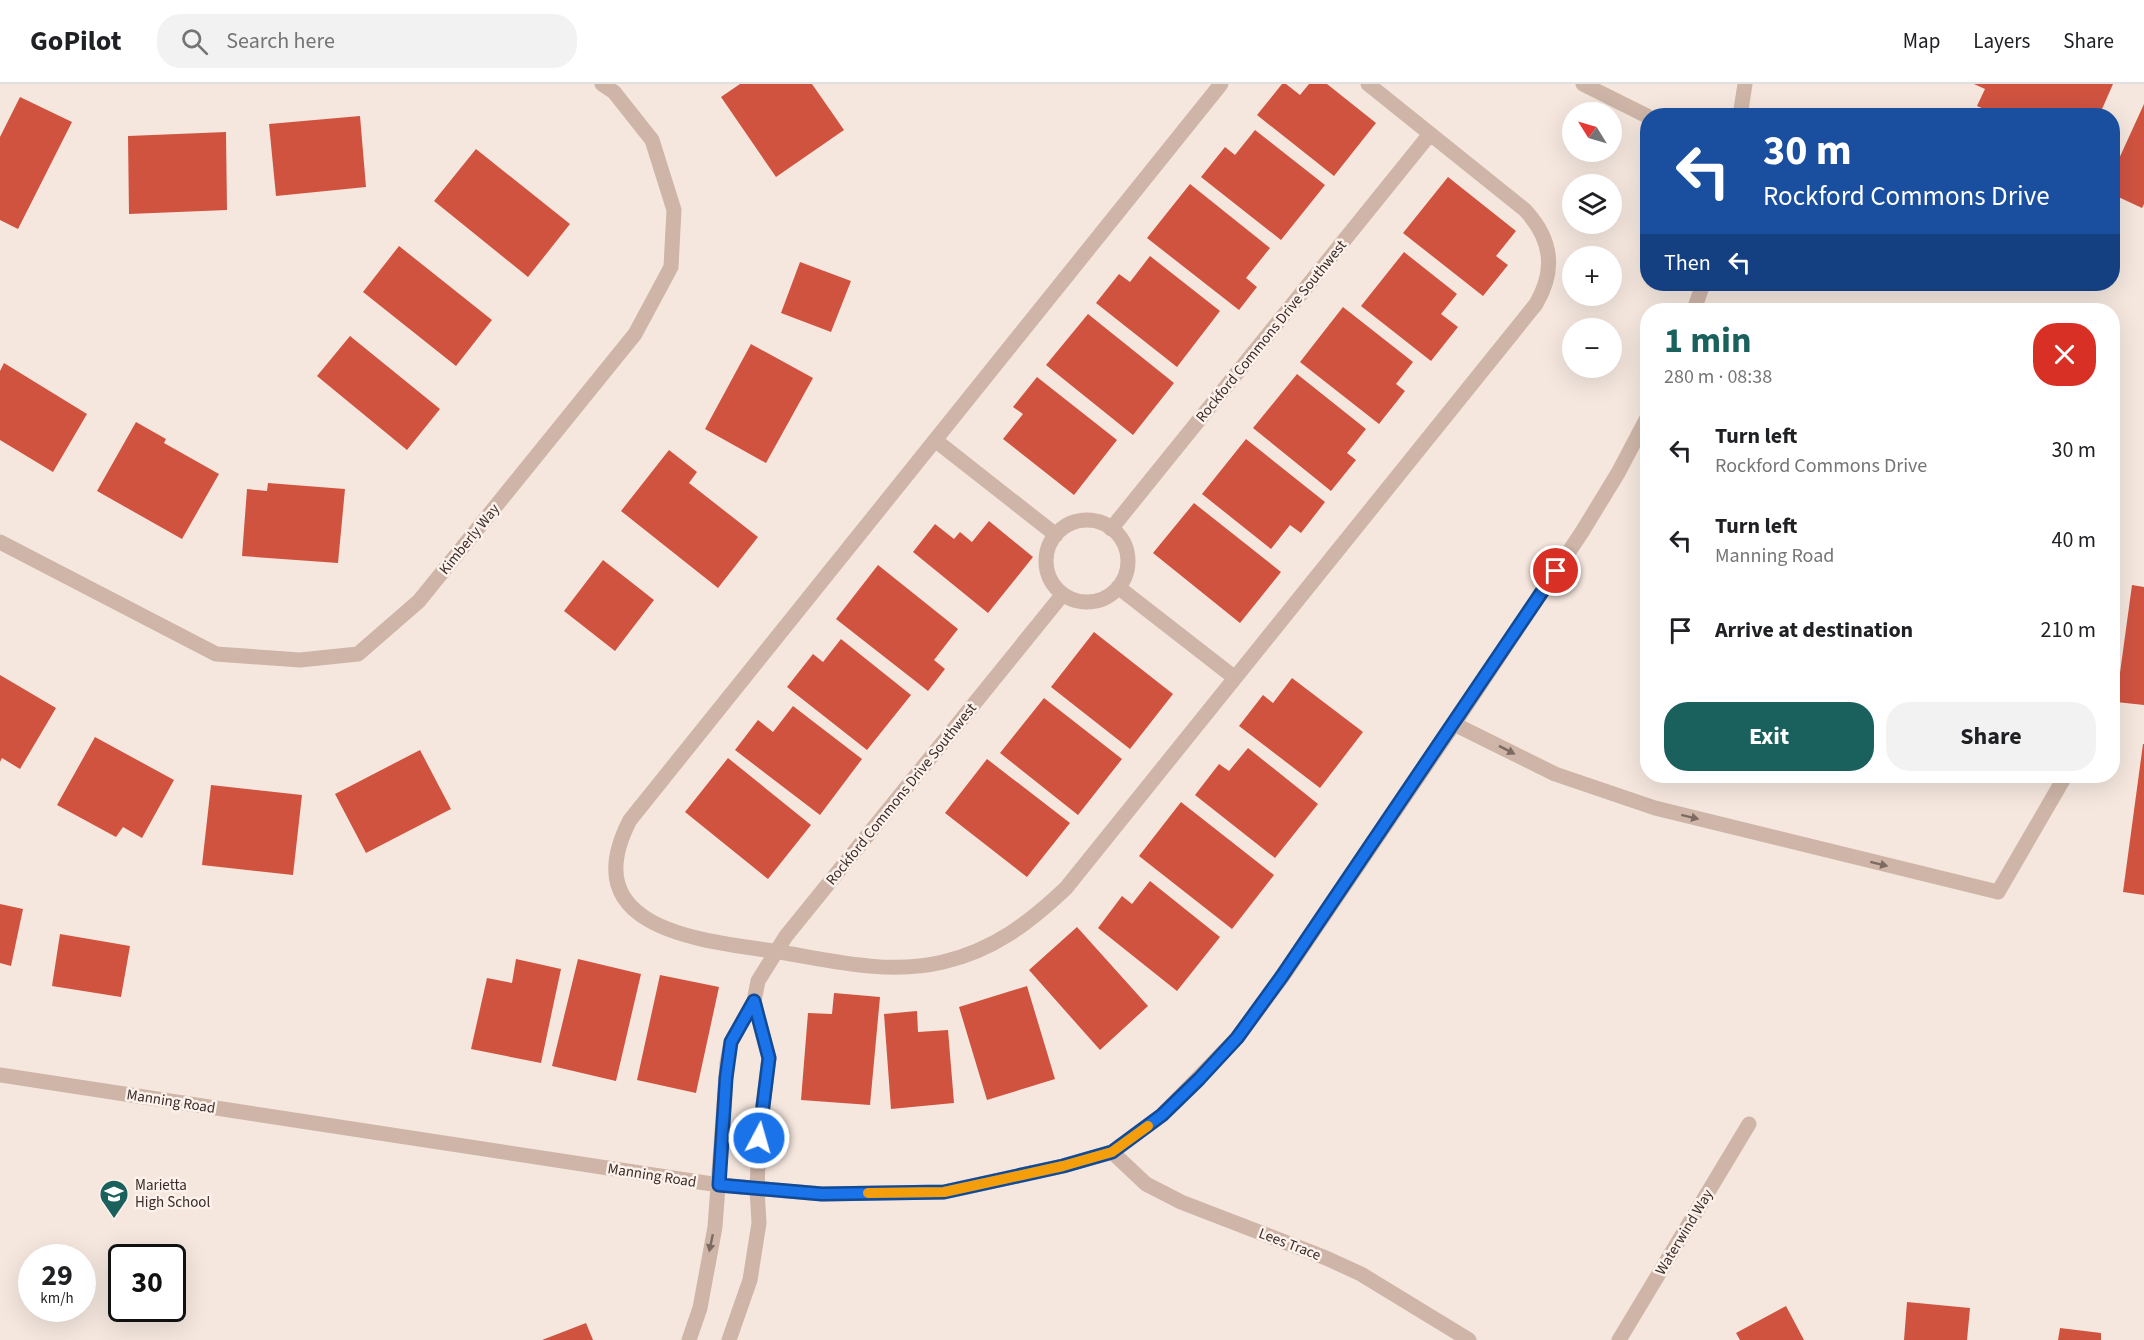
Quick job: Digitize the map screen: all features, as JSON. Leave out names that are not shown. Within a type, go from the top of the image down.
[{"type":"street","name":"Kimberly Way","points":[[0,542],[216,654],[300,660],[358,654],[418,601],[636,334],[671,267],[674,210],[652,140],[614,92],[602,84]]},
{"type":"street","points":[[1221,84],[639,808],[622,836],[618,850],[618,880],[623,894],[640,915],[652,924],[695,939],[741,948],[870,966],[909,967],[958,958],[1003,939],[1030,921],[1066,888],[1529,313],[1546,286],[1549,275],[1548,252],[1545,240],[1533,219],[1525,210],[1368,84]]},
{"type":"street","points":[[1583,84],[1640,112]]},
{"type":"street","points":[[1741,108],[1745,84]]},
{"type":"street","name":"Rockford Commons Drive Southwest","points":[[1111,528],[1430,134]]},
{"type":"street","name":"Manning Road","points":[[0,1075],[719,1185],[822,1194],[944,1192],[1063,1166],[1112,1152],[1162,1115],[1237,1038],[1454,724],[1582,532],[1640,431]]},
{"type":"street","points":[[935,440],[1056,535]]},
{"type":"street","points":[[1090,520],[1111,528],[1118,533],[1126,546],[1129,563],[1125,579],[1114,592],[1101,600],[1084,602],[1069,598],[1056,588],[1048,574],[1047,558],[1051,543],[1060,530],[1074,522],[1090,520]]},
{"type":"street","points":[[1118,587],[1235,678]]},
{"type":"street","name":"Rockford Commons Drive Southwest","points":[[689,1340],[700,1308],[715,1227],[727,1063],[731,1042],[754,1001],[758,981],[775,952],[1063,594]]},
{"type":"street","points":[[1454,724],[1555,774],[1655,808],[1998,892],[2061,783]]},
{"type":"street","points":[[729,1340],[750,1280],[759,1224],[757,1189],[759,1138],[769,1058],[754,1001]]},
{"type":"street","name":"Waterwind Way","points":[[1619,1340],[1749,1124]]},
{"type":"street","name":"Lees Trace","points":[[1112,1152],[1146,1184],[1181,1202],[1326,1258],[1361,1274],[1469,1340]]},
{"type":"building","points":[[740,84],[812,84],[844,130],[776,177],[721,97]]},
{"type":"building","points":[[1282,84],[1286,84],[1300,95],[1309,84],[1327,84],[1376,123],[1334,176],[1257,115]]},
{"type":"building","points":[[1974,84],[2113,84],[2102,108],[1982,108],[1977,106],[1985,89]]},
{"type":"building","points":[[20,97],[72,122],[18,229],[0,220],[0,137]]},
{"type":"building","points":[[2144,104],[2144,204],[2142,208],[2120,198],[2120,156]]},
{"type":"building","points":[[360,116],[366,187],[276,196],[269,124]]},
{"type":"building","points":[[1255,130],[1325,185],[1281,240],[1201,177],[1225,147],[1235,155]]},
{"type":"building","points":[[226,132],[227,210],[129,214],[128,136]]},
{"type":"building","points":[[476,149],[570,224],[528,277],[434,201]]},
{"type":"building","points":[[1448,177],[1516,231],[1496,256],[1508,265],[1483,296],[1403,233]]},
{"type":"building","points":[[1190,184],[1270,248],[1246,278],[1257,287],[1239,310],[1147,238]]},
{"type":"building","points":[[399,246],[492,320],[456,366],[363,292]]},
{"type":"building","points":[[1404,252],[1457,294],[1441,314],[1458,327],[1431,361],[1361,306]]},
{"type":"building","points":[[1150,256],[1220,311],[1177,367],[1096,303],[1119,274],[1130,282]]},
{"type":"building","points":[[800,262],[851,281],[831,332],[781,313]]},
{"type":"building","points":[[1343,307],[1413,362],[1396,384],[1405,391],[1379,424],[1300,362]]},
{"type":"building","points":[[1088,314],[1174,383],[1133,435],[1046,365]]},
{"type":"building","points":[[350,336],[440,409],[407,450],[317,376]]},
{"type":"building","points":[[751,344],[813,378],[766,463],[705,429]]},
{"type":"building","points":[[4,363],[87,414],[53,472],[0,440],[0,371]]},
{"type":"building","points":[[1297,374],[1366,429],[1347,453],[1356,460],[1331,491],[1253,428]]},
{"type":"building","points":[[1037,377],[1117,440],[1074,495],[1003,439],[1023,414],[1013,407]]},
{"type":"building","points":[[136,422],[166,439],[164,443],[219,474],[182,539],[97,491]]},
{"type":"building","points":[[1246,439],[1325,502],[1301,533],[1290,525],[1271,549],[1202,494]]},
{"type":"building","points":[[669,450],[697,472],[689,483],[758,537],[718,588],[621,511]]},
{"type":"building","points":[[268,483],[345,489],[338,563],[242,556],[247,489],[267,491]]},
{"type":"building","points":[[1194,503],[1281,572],[1240,623],[1153,553]]},
{"type":"building","points":[[989,521],[1033,557],[988,613],[913,552],[935,524],[954,539],[960,532],[972,542]]},
{"type":"building","points":[[603,560],[654,600],[615,651],[564,611]]},
{"type":"building","points":[[878,565],[958,629],[934,660],[945,669],[928,691],[836,619]]},
{"type":"building","points":[[2132,585],[2144,587],[2144,705],[2120,702],[2120,673]]},
{"type":"building","points":[[1094,632],[1173,694],[1130,749],[1051,687]]},
{"type":"building","points":[[841,639],[911,695],[867,750],[787,687],[813,654],[823,662]]},
{"type":"building","points":[[0,675],[56,708],[20,769],[2,758],[0,762]]},
{"type":"building","points":[[1292,678],[1363,732],[1320,788],[1239,726],[1263,695],[1273,703]]},
{"type":"building","points":[[1044,698],[1122,759],[1078,815],[1000,753]]},
{"type":"building","points":[[793,706],[862,759],[820,815],[735,750],[758,720],[773,732]]},
{"type":"building","points":[[95,737],[174,780],[142,838],[123,827],[116,837],[57,805]]},
{"type":"building","points":[[2144,744],[2144,895],[2123,892]]},
{"type":"building","points":[[1248,748],[1318,804],[1275,858],[1195,795],[1219,764],[1229,771]]},
{"type":"building","points":[[420,750],[451,809],[366,853],[335,794]]},
{"type":"building","points":[[728,758],[811,825],[768,879],[685,812]]},
{"type":"building","points":[[987,759],[1070,823],[1027,877],[945,813]]},
{"type":"building","points":[[211,785],[302,795],[293,875],[202,865]]},
{"type":"building","points":[[1181,802],[1274,875],[1232,929],[1139,856]]},
{"type":"building","points":[[1150,881],[1220,937],[1177,991],[1098,928],[1122,896],[1132,904]]},
{"type":"building","points":[[0,904],[23,909],[11,966],[0,963]]},
{"type":"building","points":[[1077,927],[1148,1006],[1100,1050],[1029,970]]},
{"type":"building","points":[[60,934],[130,946],[121,997],[52,986]]},
{"type":"building","points":[[516,959],[561,969],[541,1063],[471,1049],[487,978],[512,983]]},
{"type":"building","points":[[578,959],[641,974],[616,1081],[552,1066]]},
{"type":"building","points":[[660,975],[719,987],[696,1093],[637,1080]]},
{"type":"building","points":[[1027,986],[1055,1079],[987,1100],[959,1007]]},
{"type":"building","points":[[834,993],[880,997],[870,1105],[801,1100],[808,1013],[832,1014]]},
{"type":"building","points":[[917,1011],[918,1032],[948,1030],[954,1103],[891,1109],[884,1014]]},
{"type":"building","points":[[1907,1302],[1970,1308],[1967,1340],[1904,1340]]},
{"type":"building","points":[[1786,1306],[1804,1340],[1740,1340],[1736,1333]]},
{"type":"building","points":[[586,1323],[593,1340],[542,1340]]},
{"type":"building","points":[[2060,1328],[2101,1333],[2101,1340],[2058,1340]]},
{"type":"slow traffic","points":[[868,1193],[944,1192],[1063,1166],[1112,1152],[1148,1126]]},
{"type":"place","name":"Marietta High School","points":[[114,1220]]},
{"type":"route","points":[[759,1138],[769,1058],[754,1001],[731,1042],[727,1063],[719,1185],[822,1194],[944,1192],[1063,1166],[1112,1152],[1162,1115],[1237,1038],[1282,976],[1556,571]]}]
